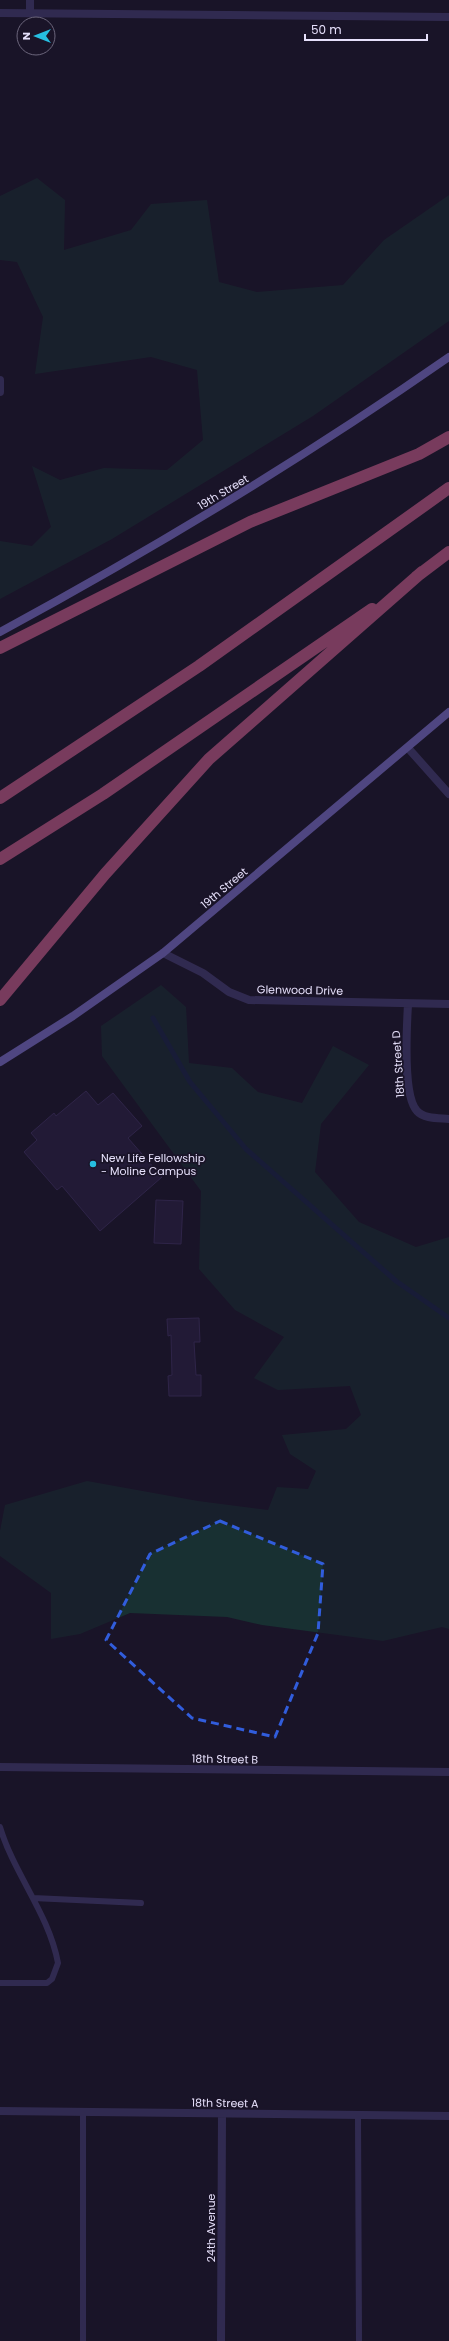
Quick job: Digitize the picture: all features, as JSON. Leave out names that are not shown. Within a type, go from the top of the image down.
[{"type":"highway","points":[[0,648],[250,522],[419,454],[449,437]]},
{"type":"highway","points":[[0,798],[193,671],[449,488]]},
{"type":"highway","points":[[0,859],[103,794],[186,738],[449,552]]},
{"type":"highway","points":[[0,1000],[105,874],[209,760],[277,697],[318,666],[422,572]]},
{"type":"main road","name":"19th Street","points":[[0,632],[162,541],[246,491],[353,423],[449,357]]},
{"type":"main road","name":"19th Street","points":[[0,1062],[73,1016],[163,953],[449,712]]},
{"type":"street","points":[[30,0],[30,13]]},
{"type":"street","points":[[0,13],[449,17]]},
{"type":"street","points":[[0,380],[0,392]]},
{"type":"street","points":[[408,748],[449,794]]},
{"type":"street","name":"Glenwood Drive","points":[[163,953],[203,973],[229,992],[249,1000],[449,1004]]},
{"type":"street","name":"18th Street D","points":[[408,1004],[406,1044],[409,1092],[413,1105],[417,1112],[430,1117],[449,1119]]},
{"type":"street","name":"18th Street B","points":[[0,1767],[449,1772]]},
{"type":"street","name":"18th Street A","points":[[0,2111],[449,2116]]},
{"type":"street","name":"24th Avenue","points":[[221,2341],[222,2114]]},
{"type":"lane","points":[[0,1828],[11,1856],[33,1898],[56,1954],[58,1963],[54,1973],[47,1983],[0,1983]]},
{"type":"lane","points":[[33,1898],[141,1903]]},
{"type":"lane","points":[[82,2341],[83,2112]]},
{"type":"lane","points":[[358,2116],[359,2341]]},
{"type":"highlighted area","points":[[220,1521],[323,1564],[318,1633],[275,1737],[192,1718],[106,1640],[150,1554]]},
{"type":"green space","points":[[37,178],[65,200],[64,250],[131,230],[151,204],[207,200],[219,282],[257,292],[343,285],[384,240],[449,195],[449,321],[313,416],[112,539],[0,599],[0,541],[32,546],[51,527],[32,466],[60,480],[104,468],[167,470],[203,440],[197,370],[151,357],[35,374],[43,317],[17,262],[0,260],[0,196]]},
{"type":"green space","points":[[161,985],[186,1007],[189,1063],[232,1068],[258,1092],[302,1103],[333,1046],[369,1065],[321,1124],[315,1172],[359,1222],[416,1247],[449,1237],[449,1629],[442,1627],[383,1641],[262,1625],[227,1617],[130,1613],[80,1634],[51,1639],[51,1593],[0,1556],[0,1531],[5,1505],[87,1481],[198,1501],[268,1510],[277,1487],[308,1489],[316,1471],[290,1454],[282,1435],[346,1429],[361,1415],[350,1386],[278,1390],[254,1378],[284,1337],[235,1310],[199,1269],[201,1191],[102,1056],[101,1026]]},
{"type":"building","name":"New Life Fellowship - Moline Campus","points":[[86,1091],[98,1105],[113,1093],[142,1126],[128,1138],[162,1177],[100,1231],[62,1186],[57,1190],[24,1152],[37,1140],[31,1133],[54,1113],[56,1116]]},
{"type":"building","points":[[156,1200],[183,1201],[181,1244],[154,1243]]},
{"type":"building","points":[[199,1318],[200,1342],[194,1342],[196,1375],[201,1375],[201,1396],[169,1396],[168,1376],[172,1375],[171,1335],[168,1336],[167,1319]]},
{"type":"waterway","points":[[153,1018],[190,1082],[246,1149],[396,1281],[449,1318]]},
{"type":"place","name":"New Life Fellowship - Moline Campus","points":[[93,1164]]}]
